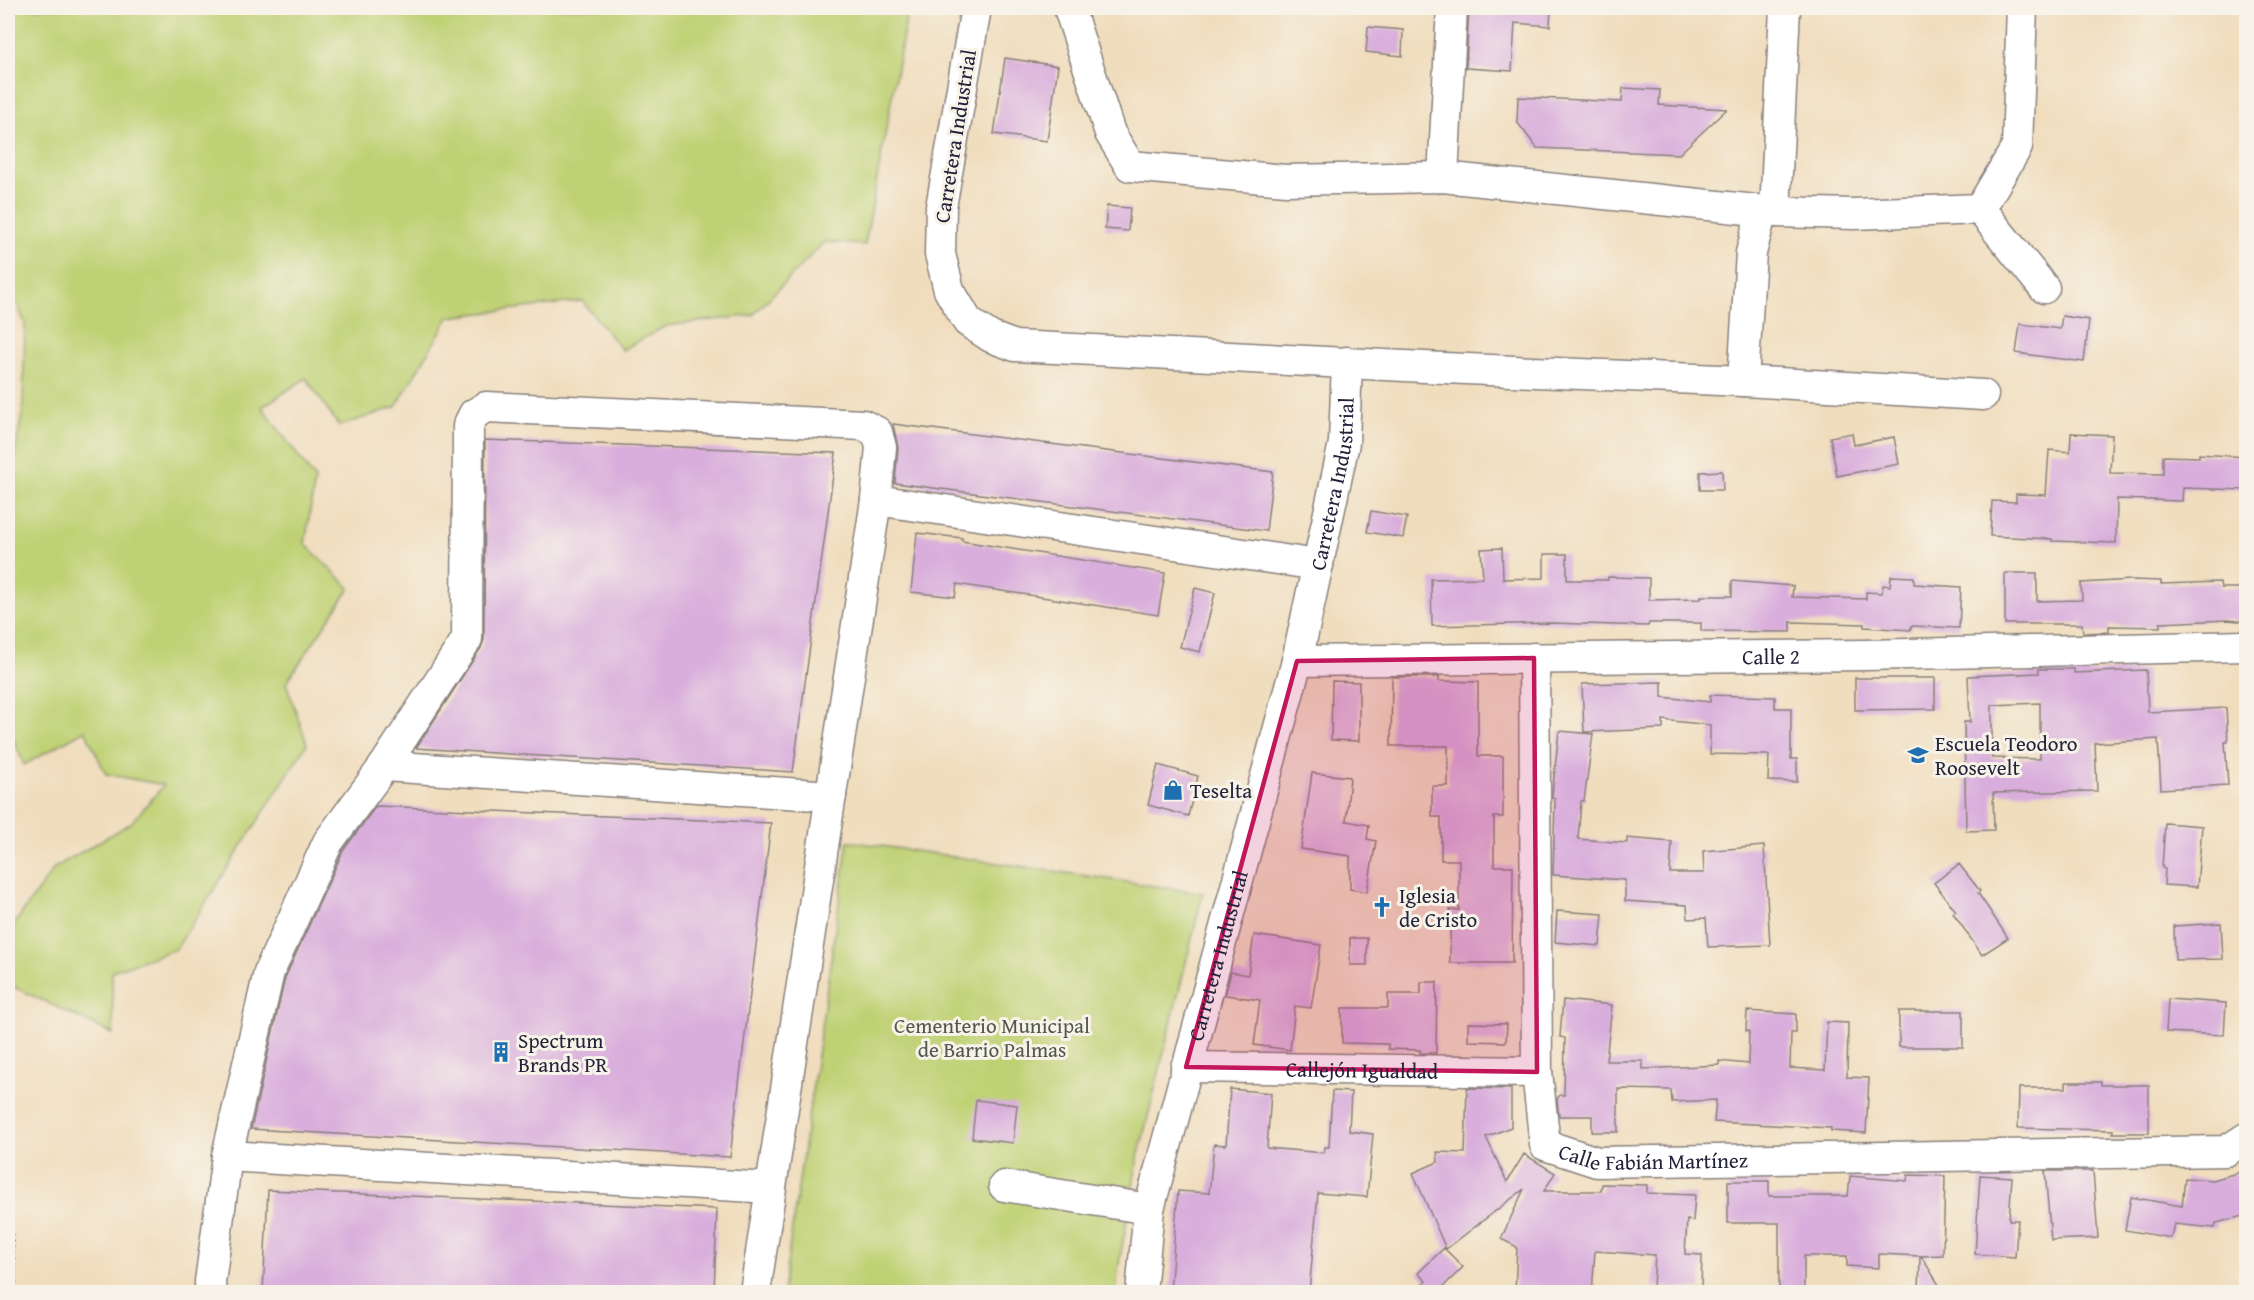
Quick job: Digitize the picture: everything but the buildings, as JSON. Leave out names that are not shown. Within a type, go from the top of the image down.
[{"type":"street","name":"Carretera Industrial","points":[[976,8],[940,207],[940,254],[944,272],[949,290],[968,322],[991,337],[1015,346],[1347,362],[1344,443],[1297,661],[1149,1209],[1141,1293]]},
{"type":"street","points":[[1069,8],[1110,133],[1130,165],[1286,180],[1443,177],[1768,211],[1854,214],[1980,209]]},
{"type":"street","points":[[1443,177],[1452,8]]},
{"type":"street","points":[[1743,381],[1751,253],[1768,211],[1785,8]]},
{"type":"street","points":[[1980,209],[2017,147],[2022,8]]},
{"type":"street","points":[[1980,209],[2044,288]]},
{"type":"street","points":[[1347,362],[1983,395]]},
{"type":"street","points":[[212,1293],[210,1282],[227,1156],[269,972],[328,842],[384,766],[467,639],[468,426],[474,414],[486,407],[863,425],[877,432],[881,447],[876,500],[755,1293]]},
{"type":"street","points":[[876,500],[1318,564]]},
{"type":"street","name":"Calle 2","points":[[1297,661],[1866,655],[2247,646]]},
{"type":"street","name":"Calle Fabián Martínez","points":[[1534,658],[1537,1072],[1545,1145],[1598,1162],[2226,1151],[2247,1138]]},
{"type":"street","points":[[384,766],[831,796]]},
{"type":"street","name":"Callejón Igualdad","points":[[1186,1067],[1537,1072]]},
{"type":"street","points":[[227,1156],[771,1188]]},
{"type":"street","points":[[1004,1186],[1149,1209]]},
{"type":"path","points":[[8,1186],[16,1293]]},
{"type":"highlighted area","points":[[1534,658],[1537,1072],[1186,1067],[1297,661]]},
{"type":"green space","points":[[8,8],[908,8],[865,245],[824,242],[753,315],[666,326],[622,350],[582,301],[449,317],[396,407],[339,426],[306,378],[262,407],[315,479],[305,544],[350,588],[286,683],[307,744],[176,949],[112,971],[113,1034],[10,985],[8,933],[54,868],[131,823],[164,785],[106,774],[85,730],[24,765],[8,725],[8,492],[23,409],[25,323],[8,283]]},
{"type":"green space","name":"Cementerio Municipal de Barrio Palmas","points":[[848,841],[1203,893],[1138,1157],[1116,1292],[783,1292]]},
{"type":"place","name":"Escuela Teodoro Roosevelt","points":[[1918,755]]},
{"type":"place","name":"Teselta","points":[[1173,790]]},
{"type":"place","name":"Iglesia de Cristo","points":[[1382,907]]},
{"type":"place","name":"Spectrum Brands PR","points":[[501,1052]]}]
